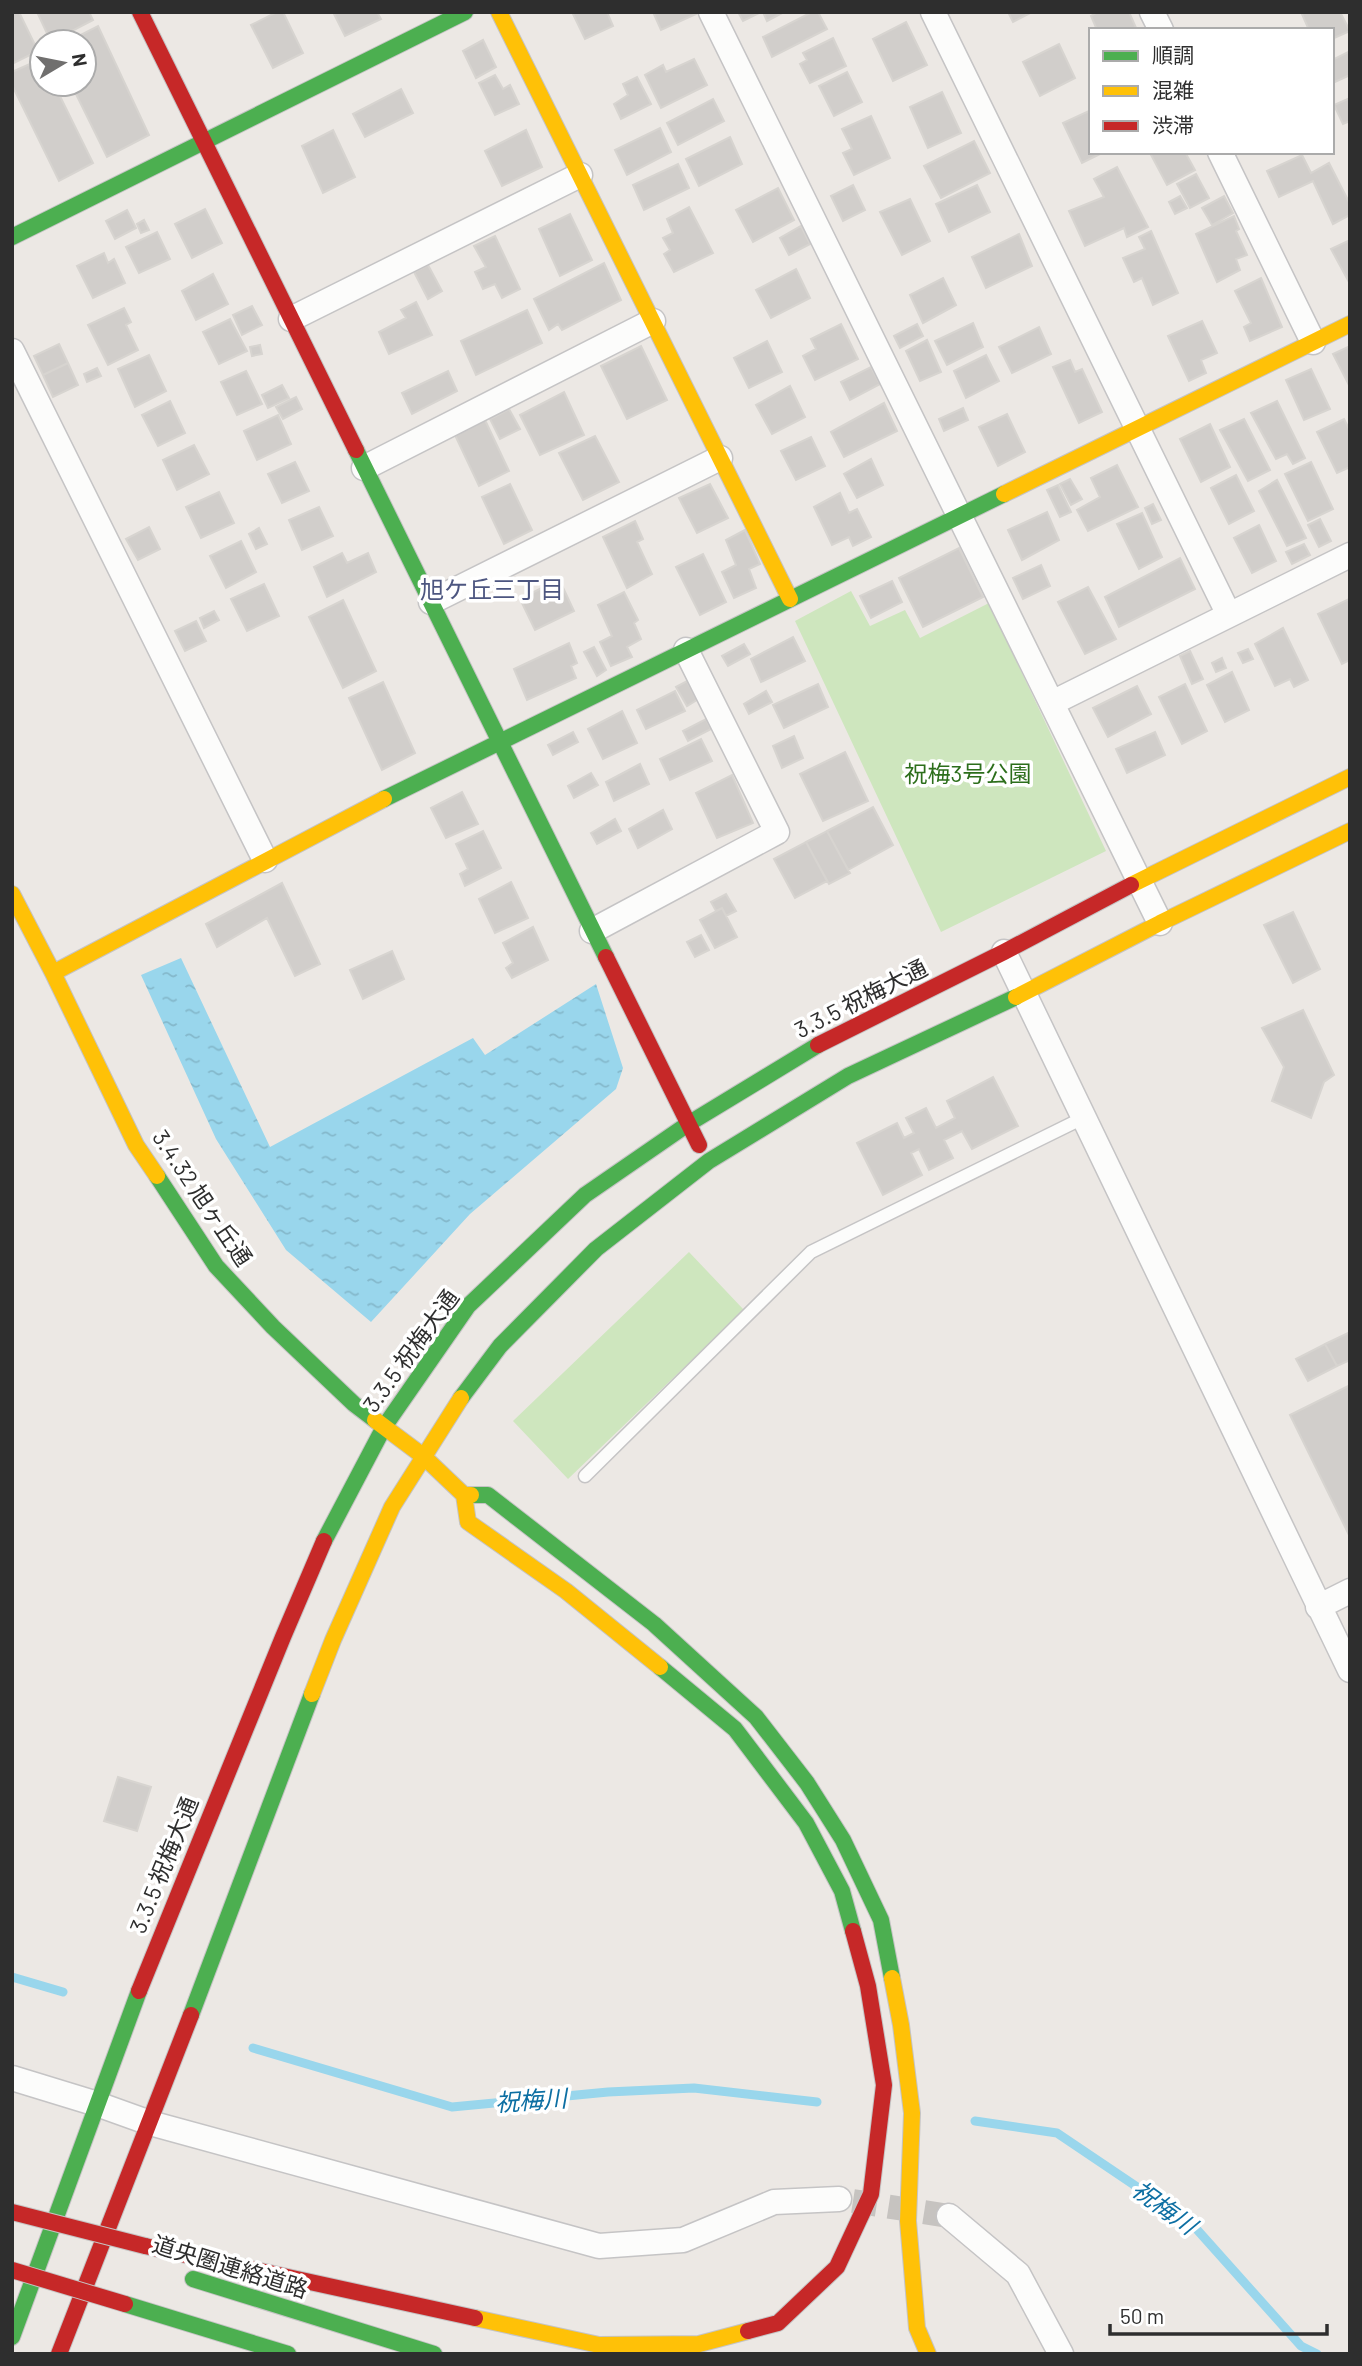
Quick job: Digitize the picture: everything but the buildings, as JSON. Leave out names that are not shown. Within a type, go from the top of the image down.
[{"type":"main road","points":[[140,12],[592,931],[709,1161]]},
{"type":"main road","points":[[12,237],[465,12]]},
{"type":"main road","points":[[499,12],[790,599]]},
{"type":"main road","points":[[53,973],[265,860],[499,741],[1350,324]]},
{"type":"main road","name":"3.3.5 祝梅大通","points":[[12,2337],[153,1953],[331,1525],[384,1427],[468,1306],[585,1195],[688,1124],[833,1036],[1350,777]]},
{"type":"main road","points":[[59,2354],[150,2123],[333,1640],[392,1507],[465,1392],[500,1346],[596,1249],[709,1161],[848,1076],[1024,993],[1160,923],[1350,831]]},
{"type":"main road","name":"3.4.32 旭ヶ丘通","points":[[12,894],[136,1144],[216,1266],[273,1327],[354,1404],[423,1457],[464,1495]]},
{"type":"main road","points":[[12,2213],[145,2246],[599,2345],[699,2344],[778,2323],[837,2267],[871,2194],[884,2085],[868,1986],[842,1891],[806,1823],[735,1729],[566,1591],[468,1522],[464,1495],[488,1495],[654,1624],[755,1717],[807,1783],[843,1840],[881,1920],[901,2025],[912,2113],[908,2221],[917,2328],[928,2354]]},
{"type":"main road","points":[[12,2223],[113,2254]]},
{"type":"main road","points":[[12,2270],[288,2354]]},
{"type":"main road","name":"道央圏連絡道路","points":[[176,2274],[434,2354]]},
{"type":"street","points":[[711,12],[1160,923]]},
{"type":"street","points":[[933,12],[1229,615]]},
{"type":"street","points":[[1152,12],[1160,28]]},
{"type":"street","points":[[1221,154],[1313,342]]},
{"type":"street","points":[[291,319],[580,175]]},
{"type":"street","points":[[364,468],[653,321]]},
{"type":"street","points":[[12,351],[265,860]]},
{"type":"street","points":[[431,602],[720,458]]},
{"type":"street","points":[[1052,703],[1350,555]]},
{"type":"street","points":[[592,931],[777,832],[686,650]]},
{"type":"street","points":[[1004,952],[1350,1670]]},
{"type":"street","points":[[1318,1607],[1350,1591]]},
{"type":"street","points":[[12,2078],[150,2123],[599,2246],[683,2240],[774,2202],[839,2199]]},
{"type":"street","points":[[950,2216],[1018,2274],[1061,2354]]},
{"type":"lane","points":[[585,1476],[811,1252],[1083,1118]]},
{"type":"green space","name":"祝梅3号公園","points":[[851,591],[870,626],[905,610],[920,638],[989,603],[1106,851],[941,932],[795,621]]},
{"type":"green space","points":[[689,1252],[744,1310],[568,1479],[513,1421]]},
{"type":"water","points":[[181,958],[270,1147],[473,1038],[485,1055],[596,984],[623,1068],[616,1089],[470,1214],[371,1322],[286,1250],[216,1139],[141,975]]},
{"type":"waterway","name":"祝梅川","points":[[12,1977],[63,1992]]},
{"type":"waterway","name":"祝梅川","points":[[253,2048],[452,2107],[608,2092],[694,2088],[817,2102]]},
{"type":"waterway","name":"祝梅川","points":[[975,2121],[1057,2133],[1192,2224],[1301,2346],[1317,2354]]},
{"type":"tunnel","points":[[853,2201],[949,2216]]},
{"type":"traffic: fast","points":[[12,237],[465,12]]},
{"type":"traffic: fast","points":[[356,450],[606,957]]},
{"type":"traffic: fast","points":[[384,799],[1004,494]]},
{"type":"traffic: fast","points":[[461,1398],[500,1346],[596,1249],[709,1161],[848,1076],[1016,997]]},
{"type":"traffic: fast","points":[[324,1541],[384,1427],[468,1306],[585,1195],[688,1124],[818,1045]]},
{"type":"traffic: fast","points":[[157,1176],[216,1266],[273,1327],[354,1404],[375,1420]]},
{"type":"traffic: fast","points":[[471,1495],[488,1495],[654,1624],[756,1717],[807,1783],[843,1840],[881,1920],[892,1978]]},
{"type":"traffic: fast","points":[[660,1667],[735,1729],[806,1823],[842,1891],[853,1931]]},
{"type":"traffic: fast","points":[[191,2015],[312,1694]]},
{"type":"traffic: fast","points":[[12,2337],[139,1991]]},
{"type":"traffic: fast","points":[[193,2279],[434,2354]]},
{"type":"traffic: fast","points":[[125,2304],[288,2354]]},
{"type":"traffic: slow","points":[[499,12],[790,599]]},
{"type":"traffic: slow","points":[[1004,494],[1350,324]]},
{"type":"traffic: slow","points":[[1131,885],[1350,777]]},
{"type":"traffic: slow","points":[[53,973],[384,799]]},
{"type":"traffic: slow","points":[[1016,997],[1160,923],[1350,831]]},
{"type":"traffic: slow","points":[[12,894],[136,1145],[157,1176]]},
{"type":"traffic: slow","points":[[312,1694],[392,1507],[461,1398]]},
{"type":"traffic: slow","points":[[375,1420],[423,1456],[464,1495]]},
{"type":"traffic: slow","points":[[471,1495],[464,1495],[468,1522],[566,1591],[660,1667]]},
{"type":"traffic: slow","points":[[892,1978],[912,2113],[908,2221],[917,2328],[928,2354]]},
{"type":"traffic: slow","points":[[475,2318],[599,2345],[699,2344],[748,2331]]},
{"type":"traffic: jam","points":[[140,12],[356,450]]},
{"type":"traffic: jam","points":[[818,1045],[1131,885]]},
{"type":"traffic: jam","points":[[606,957],[699,1145]]},
{"type":"traffic: jam","points":[[139,1991],[324,1541]]},
{"type":"traffic: jam","points":[[748,2331],[778,2323],[837,2267],[871,2194],[884,2085],[868,1986],[853,1931]]},
{"type":"traffic: jam","points":[[59,2354],[191,2015]]},
{"type":"traffic: jam","points":[[12,2212],[145,2246]]},
{"type":"traffic: jam","points":[[145,2246],[475,2318]]},
{"type":"traffic: jam","points":[[12,2270],[125,2304]]},
{"type":"district","name":"旭ケ丘三丁目","points":[[492,590]]}]
